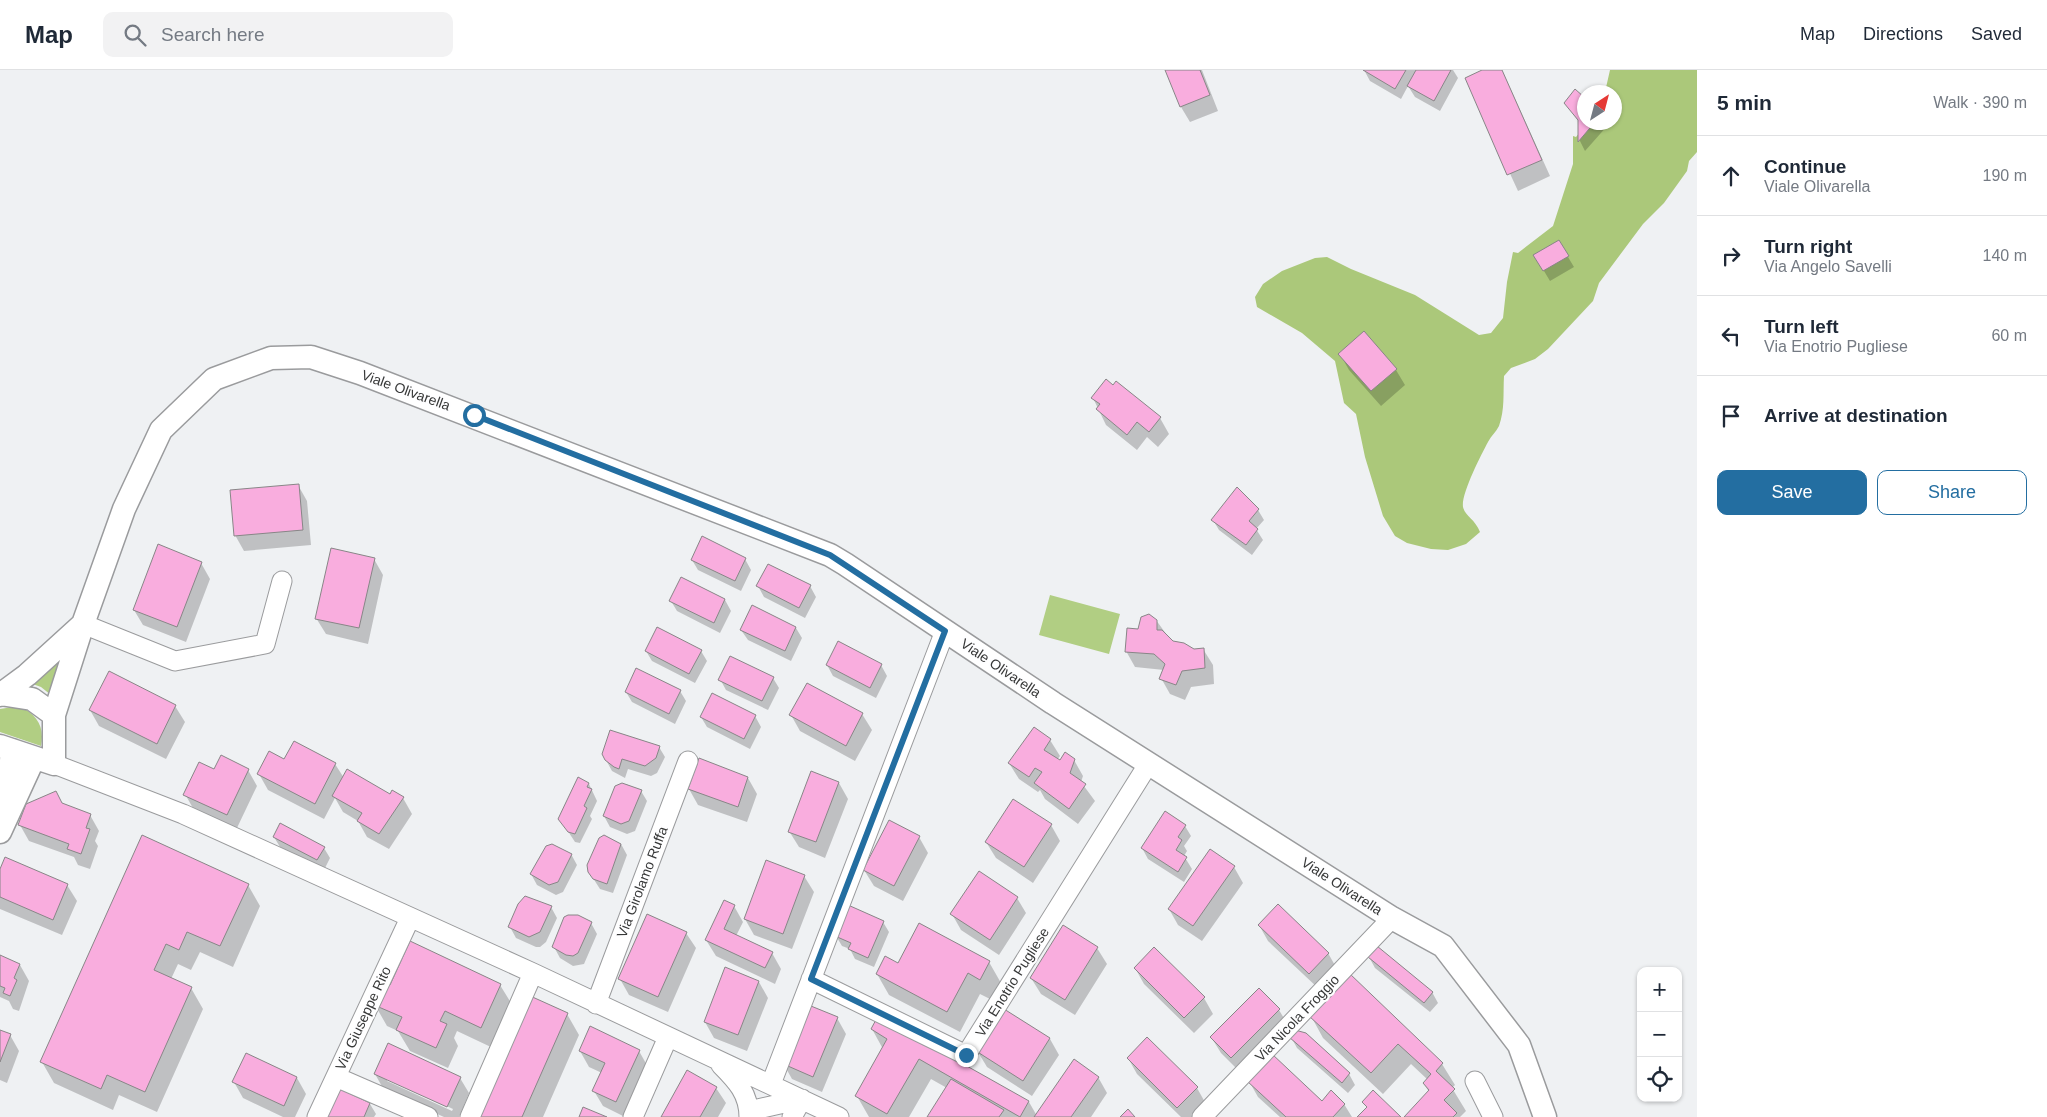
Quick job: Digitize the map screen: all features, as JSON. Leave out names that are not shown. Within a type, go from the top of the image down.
[{"type":"street","name":"Viale Olivarella","points":[[44,761],[54,714],[83,624],[124,509],[161,430],[214,379],[271,358],[311,357],[360,372],[474,415],[830,555],[1149,763],[1392,918],[1443,946],[1519,1045],[1545,1117]]},
{"type":"street","points":[[83,624],[175,661],[265,644],[282,581]]},
{"type":"street","name":"Viale Olivarella","points":[[1,694],[27,675],[83,624]]},
{"type":"street","points":[[771,1084],[945,631]]},
{"type":"street","points":[[1,694],[32,699],[54,714]]},
{"type":"street","points":[[2,827],[6,748],[183,814],[533,973],[839,1117]]},
{"type":"street","points":[[2,827],[44,761]]},
{"type":"street","name":"Via Girolamo Ruffa","points":[[596,1004],[688,761]]},
{"type":"street","name":"Via Enotrio Pugliese","points":[[811,979],[966,1055],[1149,763]]},
{"type":"street","name":"Via Giuseppe Rito","points":[[317,1117],[410,918]]},
{"type":"street","name":"Via Nicola Froggio","points":[[1202,1117],[1392,918]]},
{"type":"street","points":[[470,1117],[533,973]]},
{"type":"street","points":[[633,1117],[668,1037]]},
{"type":"street","points":[[713,1057],[741,1086],[749,1114],[802,1099]]},
{"type":"street","points":[[336,1077],[428,1117]]},
{"type":"street","points":[[1475,1081],[1493,1117]]},
{"type":"street","points":[[792,1117],[802,1099]]},
{"type":"green space","points":[[1610,70],[1697,70],[1697,152],[1689,161],[1687,171],[1664,203],[1643,224],[1599,283],[1593,301],[1548,349],[1535,359],[1511,368],[1504,376],[1501,420],[1476,465],[1463,501],[1464,510],[1480,532],[1466,544],[1448,550],[1431,549],[1407,543],[1395,536],[1383,516],[1365,457],[1356,414],[1344,403],[1335,361],[1302,333],[1257,307],[1255,297],[1263,284],[1282,271],[1315,258],[1327,257],[1351,269],[1415,295],[1479,335],[1491,333],[1503,318],[1513,252],[1518,253],[1553,226],[1573,164],[1573,136],[1576,137],[1582,130],[1622,130],[1622,85],[1607,85]]},
{"type":"green space","points":[[1050,595],[1120,614],[1109,654],[1039,635]]},
{"type":"green space","points":[[69,643],[51,695],[41,687],[30,683]]},
{"type":"green space","points":[[19,706],[31,713],[41,727],[41,746],[0,732],[0,709]]},
{"type":"building","points":[[1165,70],[1200,70],[1210,95],[1180,107]]},
{"type":"building","points":[[1363,70],[1406,70],[1395,89]]},
{"type":"building","points":[[1416,70],[1451,70],[1434,101],[1407,86]]},
{"type":"building","points":[[1482,70],[1502,70],[1542,160],[1507,175],[1465,78]]},
{"type":"building","points":[[1575,89],[1577,91],[1577,119],[1564,103]]},
{"type":"building","points":[[1578,130],[1588,130],[1578,142]]},
{"type":"building","points":[[1559,240],[1569,256],[1543,271],[1533,255]]},
{"type":"building","points":[[1364,331],[1397,369],[1371,391],[1338,354]]},
{"type":"building","points":[[1106,379],[1113,385],[1116,381],[1161,417],[1149,432],[1137,422],[1127,435],[1096,409],[1100,404],[1091,398]]},
{"type":"building","points":[[299,484],[303,530],[234,536],[230,490]]},
{"type":"building","points":[[1237,487],[1259,509],[1249,521],[1258,529],[1246,545],[1211,520]]},
{"type":"building","points":[[702,536],[746,558],[735,581],[691,560]]},
{"type":"building","points":[[158,544],[202,562],[177,627],[133,610]]},
{"type":"building","points":[[331,548],[375,558],[359,628],[315,619]]},
{"type":"building","points":[[768,564],[811,585],[799,608],[756,586]]},
{"type":"building","points":[[681,577],[725,599],[714,623],[669,601]]},
{"type":"building","points":[[752,605],[796,627],[785,651],[740,630]]},
{"type":"building","points":[[1149,614],[1157,620],[1157,630],[1162,630],[1173,641],[1184,643],[1194,649],[1204,648],[1205,668],[1182,671],[1176,685],[1159,679],[1165,664],[1154,654],[1125,652],[1127,628],[1138,629],[1141,617]]},
{"type":"building","points":[[657,627],[702,650],[689,674],[645,651]]},
{"type":"building","points":[[838,641],[882,664],[870,688],[826,665]]},
{"type":"building","points":[[730,656],[774,677],[762,701],[718,680]]},
{"type":"building","points":[[636,668],[681,690],[669,714],[625,692]]},
{"type":"building","points":[[109,671],[176,705],[157,744],[89,710]]},
{"type":"building","points":[[807,683],[863,713],[846,746],[789,715]]},
{"type":"building","points":[[712,693],[756,715],[744,739],[700,717]]},
{"type":"building","points":[[1034,727],[1051,739],[1044,750],[1060,760],[1065,752],[1075,759],[1070,773],[1086,784],[1069,809],[1034,783],[1042,772],[1035,768],[1029,777],[1008,763]]},
{"type":"building","points":[[610,730],[660,746],[656,758],[645,766],[622,759],[619,769],[614,767],[605,760],[602,754]]},
{"type":"building","points":[[294,741],[336,763],[315,804],[257,774],[269,751],[284,759]]},
{"type":"building","points":[[221,755],[249,769],[227,815],[183,795],[199,762],[214,769]]},
{"type":"building","points":[[699,758],[748,777],[738,807],[688,789]]},
{"type":"building","points":[[347,769],[390,794],[392,790],[404,797],[379,834],[357,821],[362,813],[332,796]]},
{"type":"building","points":[[811,771],[839,782],[816,842],[788,832]]},
{"type":"building","points":[[578,777],[589,783],[587,787],[592,789],[584,806],[587,808],[575,834],[568,832],[558,819]]},
{"type":"building","points":[[622,783],[642,790],[629,821],[621,824],[603,816],[615,786]]},
{"type":"building","points":[[56,791],[62,803],[91,814],[86,828],[90,829],[81,854],[67,849],[69,844],[18,825],[26,804]]},
{"type":"building","points":[[1013,799],[1052,824],[1024,867],[985,842]]},
{"type":"building","points":[[1165,811],[1186,825],[1178,837],[1182,840],[1176,850],[1187,857],[1178,872],[1141,848]]},
{"type":"building","points":[[889,820],[920,836],[894,886],[863,870]]},
{"type":"building","points":[[280,823],[325,847],[317,860],[273,837]]},
{"type":"building","points":[[142,835],[249,884],[220,946],[187,932],[179,950],[166,944],[154,970],[192,987],[145,1092],[107,1075],[101,1089],[40,1062]]},
{"type":"building","points":[[604,835],[621,844],[607,884],[593,879],[588,872],[587,865],[599,838]]},
{"type":"building","points":[[552,844],[572,854],[558,882],[549,885],[530,874],[546,846]]},
{"type":"building","points":[[1210,849],[1235,866],[1193,926],[1168,909]]},
{"type":"building","points":[[5,857],[68,884],[53,920],[0,897],[0,869]]},
{"type":"building","points":[[766,860],[805,875],[783,934],[744,919]]},
{"type":"building","points":[[979,871],[1018,897],[990,940],[950,914]]},
{"type":"building","points":[[525,896],[552,906],[540,932],[529,937],[508,927],[518,904]]},
{"type":"building","points":[[724,900],[735,905],[724,929],[773,952],[765,968],[705,940]]},
{"type":"building","points":[[1278,904],[1329,953],[1309,974],[1258,925]]},
{"type":"building","points":[[848,905],[884,921],[868,958],[848,949],[851,943],[835,936]]},
{"type":"building","points":[[647,914],[687,932],[658,997],[618,979]]},
{"type":"building","points":[[578,915],[592,922],[578,953],[573,956],[566,955],[552,947],[564,917]]},
{"type":"building","points":[[919,923],[990,961],[980,980],[968,973],[947,1012],[876,974],[885,956],[898,963]]},
{"type":"building","points":[[1063,925],[1098,947],[1065,1000],[1030,978]]},
{"type":"building","points":[[410,941],[501,984],[481,1028],[445,1011],[440,1021],[447,1024],[436,1048],[396,1030],[402,1017],[374,1005],[384,982],[390,985]]},
{"type":"building","points":[[1377,946],[1433,992],[1424,1003],[1368,957]]},
{"type":"building","points":[[1154,947],[1205,997],[1184,1018],[1134,968]]},
{"type":"building","points":[[0,955],[20,964],[14,978],[17,980],[10,996],[3,993],[5,988],[0,986]]},
{"type":"building","points":[[725,967],[759,981],[738,1035],[704,1022]]},
{"type":"building","points":[[1349,973],[1443,1063],[1436,1071],[1455,1089],[1444,1100],[1457,1113],[1453,1117],[1404,1117],[1429,1090],[1423,1083],[1431,1074],[1398,1044],[1371,1073],[1309,1016]]},
{"type":"building","points":[[1259,988],[1280,1009],[1231,1058],[1210,1037]]},
{"type":"building","points":[[528,995],[568,1013],[522,1117],[473,1117]]},
{"type":"building","points":[[806,1004],[838,1017],[813,1077],[781,1063]]},
{"type":"building","points":[[1004,1009],[1050,1038],[1023,1081],[976,1051]]},
{"type":"building","points":[[878,1016],[1029,1101],[1020,1117],[919,1059],[887,1114],[855,1096],[887,1039],[871,1029]]},
{"type":"building","points":[[590,1026],[640,1050],[616,1102],[592,1091],[605,1063],[579,1051]]},
{"type":"building","points":[[0,1030],[11,1034],[0,1062]]},
{"type":"building","points":[[1295,1030],[1306,1033],[1350,1073],[1342,1083],[1289,1037]]},
{"type":"building","points":[[1147,1037],[1198,1087],[1177,1108],[1127,1058]]},
{"type":"building","points":[[388,1043],[461,1077],[447,1107],[374,1074]]},
{"type":"building","points":[[246,1053],[297,1077],[284,1106],[232,1082]]},
{"type":"building","points":[[1272,1054],[1322,1101],[1331,1090],[1345,1104],[1333,1117],[1286,1117],[1247,1081]]},
{"type":"building","points":[[1074,1059],[1099,1077],[1071,1117],[1034,1117]]},
{"type":"building","points":[[687,1070],[717,1087],[700,1117],[661,1117]]},
{"type":"building","points":[[951,1079],[1004,1110],[999,1117],[927,1117]]},
{"type":"building","points":[[338,1088],[370,1103],[364,1117],[325,1117]]},
{"type":"building","points":[[1373,1090],[1401,1117],[1357,1117],[1367,1107],[1362,1102]]},
{"type":"building","points":[[583,1107],[607,1117],[579,1117]]},
{"type":"building","points":[[1128,1109],[1135,1117],[1120,1117]]},
{"type":"route","points":[[474,415],[830,555],[945,631],[811,979],[966,1055]]}]
